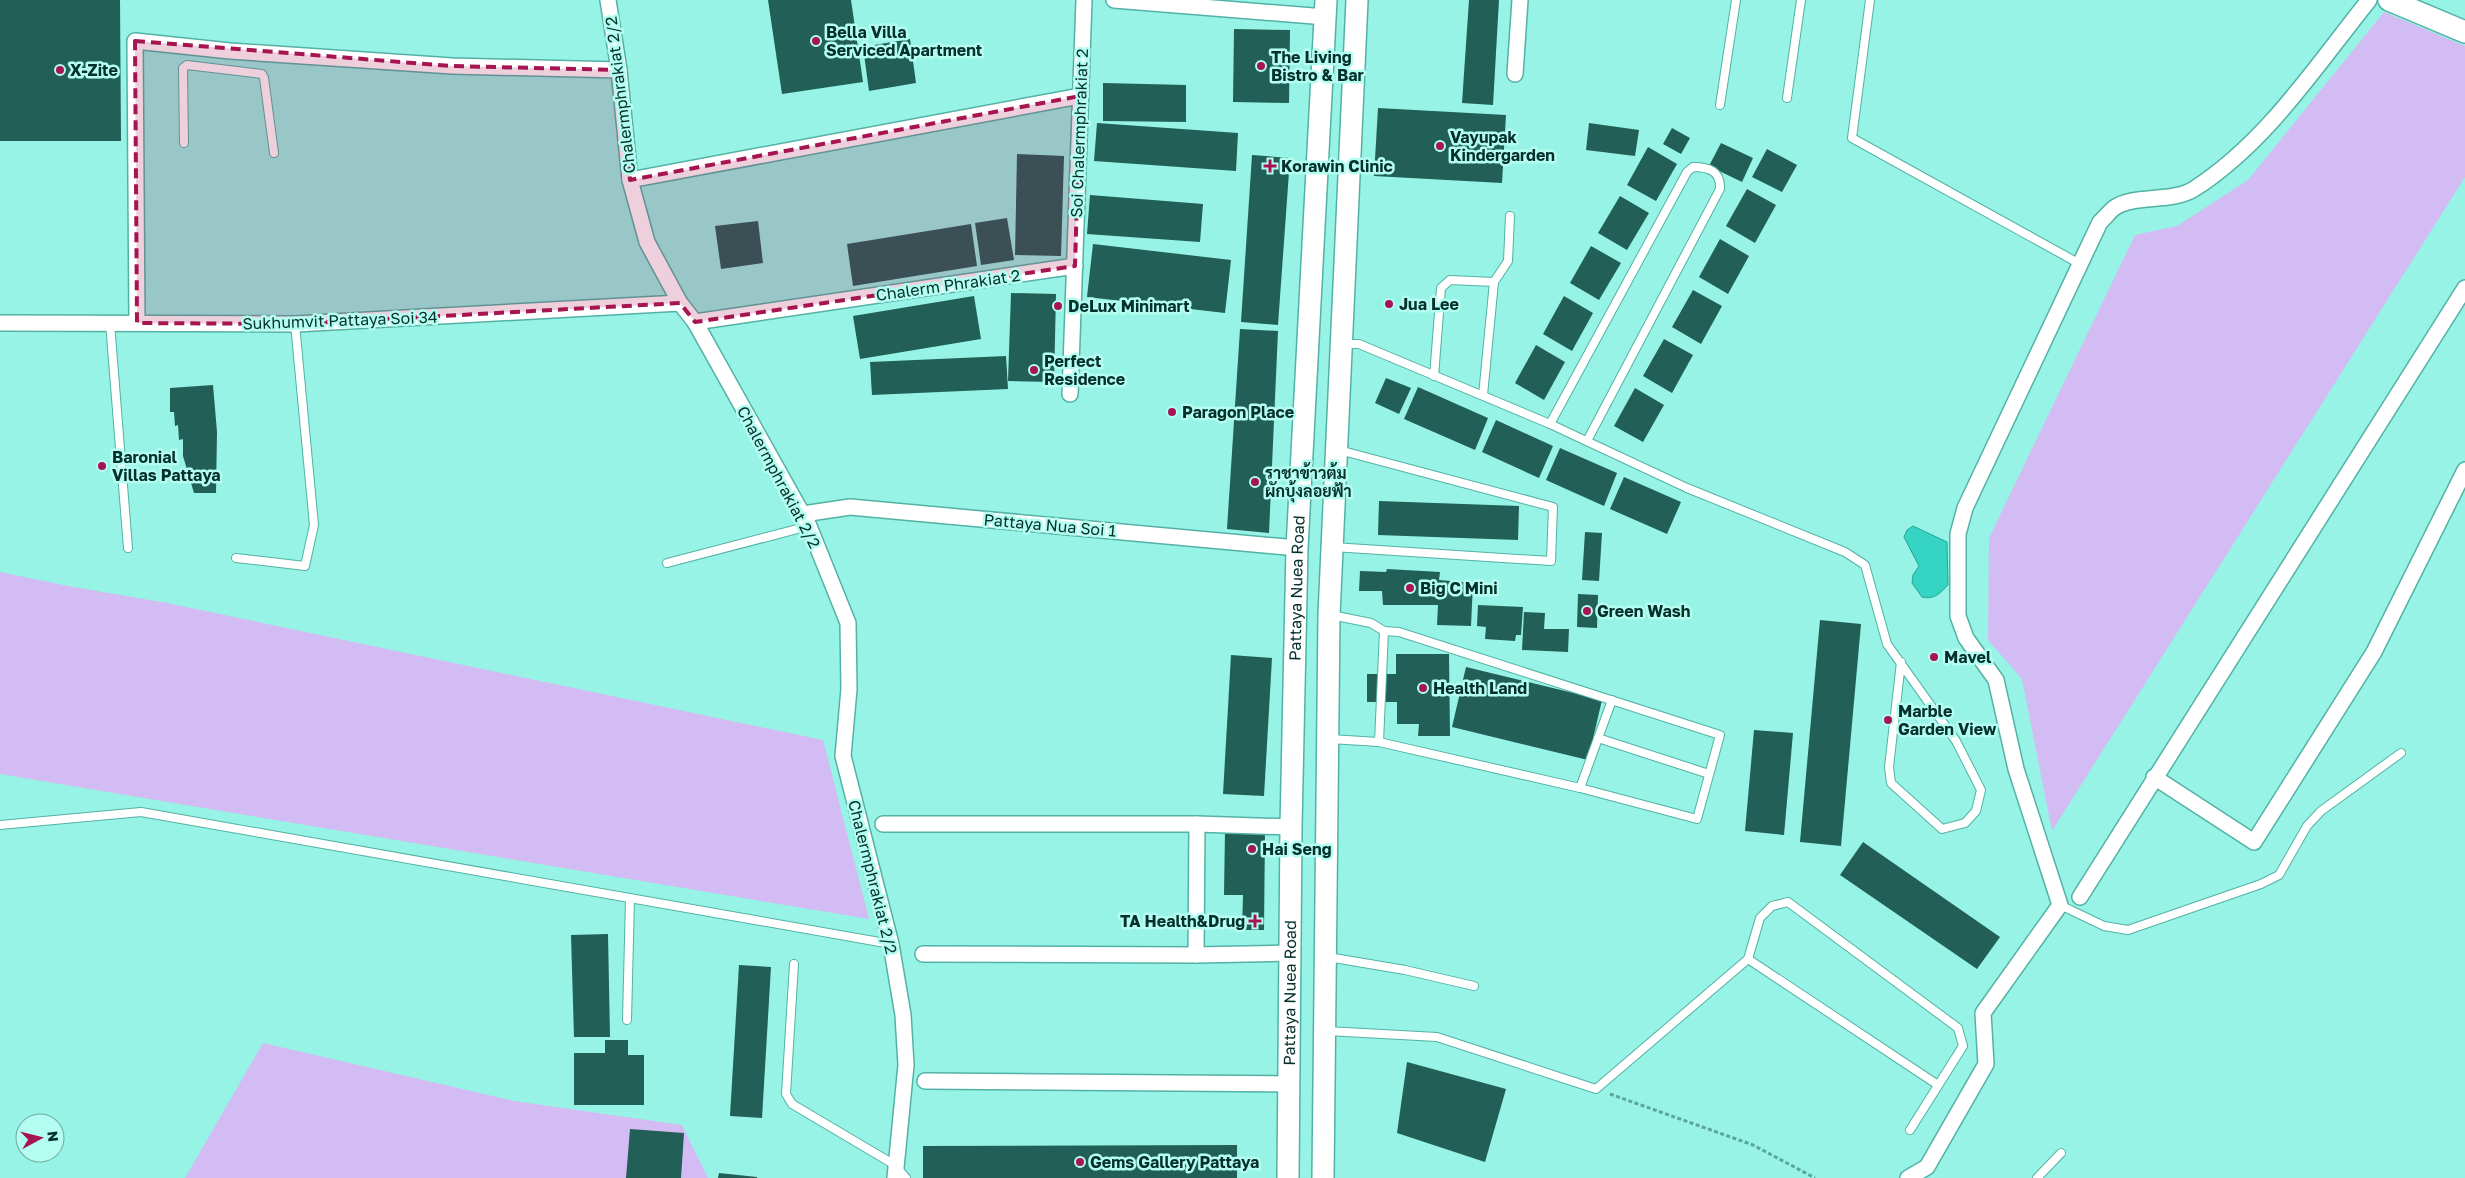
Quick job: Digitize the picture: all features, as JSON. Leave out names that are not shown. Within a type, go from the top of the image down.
[{"type":"main road","name":"Pattaya Nuea Road","points":[[1323,1178],[1330,615],[1357,0]]},
{"type":"main road","points":[[2390,0],[2465,32]]},
{"type":"main road","name":"Pattaya Nuea Road","points":[[1288,1178],[1291,827],[1298,548],[1326,8]]},
{"type":"street","name":"Chalermphrakiat 2/2","points":[[608,0],[619,70],[630,180],[647,242],[680,303],[694,322],[806,520],[848,622],[849,688],[843,756],[892,944],[903,1016],[906,1065],[895,1172]]},
{"type":"street","name":"Soi Chalermphrakiat 2","points":[[1075,266],[1084,0]]},
{"type":"street","points":[[1114,0],[1326,8]]},
{"type":"street","points":[[1515,74],[1520,0]]},
{"type":"street","points":[[1908,1178],[1927,1167],[1986,1064],[1983,1013],[2060,905],[2016,769],[1996,680],[1966,638],[1958,616],[1958,534],[1964,508],[2100,222],[2115,207],[2165,198],[2192,190],[2224,168],[2274,119],[2370,0]]},
{"type":"street","points":[[137,323],[135,41],[230,51],[452,66],[619,70]]},
{"type":"street","points":[[630,180],[1080,96]]},
{"type":"street","points":[[1070,394],[1075,266]]},
{"type":"street","name":"Chalerm Phrakiat 2","points":[[694,322],[1075,266]]},
{"type":"street","points":[[2080,897],[2154,777],[2465,288]]},
{"type":"street","name":"Sukhumvit Pattaya Soi 34","points":[[0,323],[295,324],[680,303]]},
{"type":"street","points":[[2154,777],[2254,842],[2374,652],[2465,470]]},
{"type":"street","name":"Pattaya Nua Soi 1","points":[[806,520],[850,507],[1298,548]]},
{"type":"street","points":[[882,824],[1197,824],[1291,827]]},
{"type":"street","points":[[1196,955],[1197,824]]},
{"type":"street","points":[[923,954],[1196,955],[1290,953]]},
{"type":"street","points":[[925,1081],[1289,1084]]},
{"type":"lane","points":[[1720,105],[1736,0]]},
{"type":"lane","points":[[1787,98],[1801,0]]},
{"type":"lane","points":[[1870,0],[1852,138],[2080,264]]},
{"type":"lane","points":[[230,51],[232,70]]},
{"type":"lane","points":[[184,143],[183,68],[188,65],[262,74],[274,153]]},
{"type":"lane","points":[[1550,424],[1687,172],[1693,167],[1704,167],[1717,173],[1721,180],[1720,189],[1587,441]]},
{"type":"lane","points":[[1483,395],[1494,282],[1508,261],[1510,216]]},
{"type":"lane","points":[[1434,376],[1441,288],[1450,280],[1494,282]]},
{"type":"lane","points":[[110,323],[128,548]]},
{"type":"lane","points":[[236,558],[304,566],[314,526],[295,324]]},
{"type":"lane","points":[[1342,344],[1359,344],[1483,395],[1687,488],[1845,552],[1864,565],[1887,644],[1901,662],[1956,741],[1981,790],[1976,811],[1965,822],[1942,829],[1891,784],[1889,767],[1901,662]]},
{"type":"lane","points":[[1332,546],[1550,561],[1553,507],[1337,450]]},
{"type":"lane","points":[[666,563],[806,520]]},
{"type":"lane","points":[[1328,738],[1379,742],[1580,788],[1697,819],[1720,735],[1399,632],[1384,631],[1371,623],[1330,615]]},
{"type":"lane","points":[[1379,742],[1384,631]]},
{"type":"lane","points":[[1580,788],[1612,700]]},
{"type":"lane","points":[[1598,738],[1709,774]]},
{"type":"lane","points":[[2060,905],[2104,926],[2128,930],[2261,884],[2280,875],[2307,826],[2321,811],[2401,754]]},
{"type":"lane","points":[[0,825],[141,812],[892,944]]},
{"type":"lane","points":[[627,1020],[630,899]]},
{"type":"lane","points":[[1325,1031],[1437,1037],[1596,1089],[1748,959],[1760,918],[1772,906],[1788,902],[1958,1028],[1962,1046],[1910,1130]]},
{"type":"lane","points":[[1326,957],[1405,970],[1474,986]]},
{"type":"lane","points":[[1748,959],[1938,1084]]},
{"type":"lane","points":[[794,964],[786,1094],[792,1104],[906,1178]]},
{"type":"lane","points":[[2037,1178],[2061,1153]]},
{"type":"path","points":[[1596,1089],[1753,1145],[1814,1178]]},
{"type":"highlighted area","points":[[135,41],[452,66],[619,70],[630,180],[1080,96],[1075,266],[695,322],[680,303],[295,324],[137,323]]},
{"type":"shaded area","points":[[2384,12],[2465,46],[2465,177],[2052,831],[2022,679],[1988,640],[1989,538],[2135,235],[2177,226],[2248,180]]},
{"type":"shaded area","points":[[0,572],[167,603],[823,740],[869,919],[0,774]]},
{"type":"shaded area","points":[[263,1043],[514,1101],[682,1125],[708,1178],[185,1178]]},
{"type":"water","points":[[1913,526],[1947,542],[1948,585],[1934,597],[1922,597],[1912,583],[1913,575],[1919,566],[1904,537],[1907,530]]},
{"type":"building","name":"X-Zite","points":[[0,0],[120,0],[121,141],[0,141]]},
{"type":"building","name":"Bella Villa Serviced Apartment","points":[[768,0],[851,0],[863,82],[782,94]]},
{"type":"building","points":[[1469,0],[1499,0],[1493,105],[1462,103]]},
{"type":"building","name":"The Living Bistro & Bar","points":[[1234,29],[1290,30],[1289,103],[1233,102]]},
{"type":"building","points":[[910,39],[916,83],[869,91],[863,47]]},
{"type":"building","points":[[1103,83],[1186,85],[1186,122],[1103,121]]},
{"type":"building","name":"Vayupak Kindergarden","points":[[1378,108],[1506,115],[1502,183],[1374,176]]},
{"type":"building","points":[[1097,123],[1238,133],[1236,171],[1094,161]]},
{"type":"building","points":[[1589,123],[1639,130],[1635,156],[1586,150]]},
{"type":"building","points":[[1672,128],[1690,138],[1681,154],[1663,144]]},
{"type":"building","points":[[1721,143],[1753,158],[1742,182],[1709,166]]},
{"type":"building","points":[[1648,147],[1677,164],[1656,201],[1627,185]]},
{"type":"building","points":[[1767,149],[1797,165],[1782,192],[1752,177]]},
{"type":"building","points":[[1017,154],[1064,156],[1061,256],[1015,255]]},
{"type":"building","points":[[1252,155],[1290,158],[1278,325],[1241,322]]},
{"type":"building","points":[[1747,189],[1776,205],[1755,243],[1726,226]]},
{"type":"building","points":[[1090,195],[1203,204],[1200,242],[1087,234]]},
{"type":"building","points":[[1620,196],[1649,213],[1627,250],[1598,233]]},
{"type":"building","points":[[1007,218],[1014,260],[981,265],[975,223]]},
{"type":"building","points":[[758,221],[763,263],[721,269],[715,226]]},
{"type":"building","points":[[971,224],[977,266],[853,286],[847,244]]},
{"type":"building","points":[[1720,239],[1749,256],[1728,294],[1699,277]]},
{"type":"building","points":[[1093,244],[1231,260],[1225,313],[1087,297]]},
{"type":"building","points":[[1591,246],[1621,263],[1599,300],[1570,283]]},
{"type":"building","points":[[1693,290],[1722,306],[1701,344],[1672,327]]},
{"type":"building","points":[[1011,293],[1056,294],[1054,382],[1008,381]]},
{"type":"building","points":[[974,296],[981,339],[860,359],[853,316]]},
{"type":"building","points":[[1564,296],[1593,313],[1572,351],[1543,334]]},
{"type":"building","points":[[1240,329],[1278,331],[1269,533],[1227,529]]},
{"type":"building","points":[[1664,339],[1693,355],[1672,393],[1643,376]]},
{"type":"building","points":[[1536,345],[1565,362],[1544,400],[1515,383]]},
{"type":"building","points":[[1006,356],[1008,389],[872,395],[870,362]]},
{"type":"building","points":[[1386,378],[1411,388],[1399,414],[1375,403]]},
{"type":"building","points":[[213,385],[217,432],[216,493],[194,493],[183,456],[183,439],[179,440],[178,425],[175,426],[174,412],[170,412],[170,388]]},
{"type":"building","points":[[1418,387],[1488,418],[1475,450],[1404,419]]},
{"type":"building","points":[[1635,388],[1664,405],[1643,442],[1614,426]]},
{"type":"building","points":[[1496,420],[1553,446],[1539,478],[1482,452]]},
{"type":"building","points":[[1560,448],[1617,473],[1604,506],[1546,480]]},
{"type":"building","points":[[1624,477],[1681,502],[1667,534],[1610,509]]},
{"type":"building","points":[[1379,501],[1519,506],[1518,540],[1378,535]]},
{"type":"building","points":[[1585,532],[1602,533],[1599,581],[1582,580]]},
{"type":"building","points":[[1387,569],[1440,572],[1439,580],[1473,583],[1471,626],[1437,625],[1438,605],[1383,605],[1382,591],[1359,591],[1360,571],[1386,572]]},
{"type":"building","name":"Green Wash","points":[[1578,594],[1598,595],[1597,628],[1577,627]]},
{"type":"building","points":[[1478,605],[1523,607],[1521,635],[1516,635],[1515,641],[1485,639],[1486,627],[1477,626]]},
{"type":"building","points":[[1524,612],[1545,613],[1544,629],[1569,629],[1568,652],[1522,650]]},
{"type":"building","points":[[1820,620],[1861,624],[1841,846],[1800,842]]},
{"type":"building","name":"Health Land","points":[[1396,654],[1449,654],[1450,736],[1418,736],[1419,724],[1397,724],[1397,702],[1367,702],[1367,674],[1396,674]]},
{"type":"building","points":[[1231,655],[1272,658],[1264,796],[1223,794]]},
{"type":"building","points":[[1466,667],[1602,700],[1588,760],[1452,727]]},
{"type":"building","points":[[1754,730],[1793,733],[1784,835],[1745,831]]},
{"type":"building","points":[[1225,830],[1265,830],[1264,930],[1242,930],[1243,895],[1224,895]]},
{"type":"building","points":[[1863,842],[2000,937],[1977,969],[1840,875]]},
{"type":"building","points":[[608,934],[610,1037],[574,1037],[571,935]]},
{"type":"building","points":[[739,965],[771,967],[762,1118],[730,1116]]},
{"type":"building","points":[[605,1040],[628,1040],[628,1055],[644,1055],[644,1105],[574,1105],[574,1053],[605,1053]]},
{"type":"building","points":[[1407,1062],[1506,1089],[1485,1162],[1397,1133]]},
{"type":"building","points":[[630,1129],[684,1133],[681,1178],[626,1178]]},
{"type":"building","name":"Gems Gallery Pattaya","points":[[1237,1145],[1237,1178],[923,1178],[923,1146]]},
{"type":"building","points":[[719,1173],[757,1177],[757,1178],[718,1178]]},
{"type":"place","name":"Bella Villa Serviced Apartment","points":[[816,41]]},
{"type":"place","name":"The Living Bistro & Bar","points":[[1261,66]]},
{"type":"place","name":"X-Zite","points":[[60,70]]},
{"type":"place","name":"Vayupak Kindergarden","points":[[1440,146]]},
{"type":"place","name":"Korawin Clinic","points":[[1270,166]]},
{"type":"place","name":"Jua Lee","points":[[1389,304]]},
{"type":"place","name":"DeLux Minimart","points":[[1058,306]]},
{"type":"place","name":"Perfect Residence","points":[[1034,370]]},
{"type":"place","name":"Paragon Place","points":[[1172,412]]},
{"type":"place","name":"Baronial Villas Pattaya","points":[[102,466]]},
{"type":"place","name":"ราชาข้าวต้ม ผักบุ้งลอยฟ้า","points":[[1255,482]]},
{"type":"place","name":"Big C Mini","points":[[1410,588]]},
{"type":"place","name":"Green Wash","points":[[1587,611]]},
{"type":"place","name":"Mavel","points":[[1934,657]]},
{"type":"place","name":"Health Land","points":[[1423,688]]},
{"type":"place","name":"Marble Garden View","points":[[1888,720]]},
{"type":"place","name":"Hai Seng","points":[[1252,849]]},
{"type":"place","name":"TA Health&Drug","points":[[1255,921]]},
{"type":"place","name":"Gems Gallery Pattaya","points":[[1080,1162]]}]
